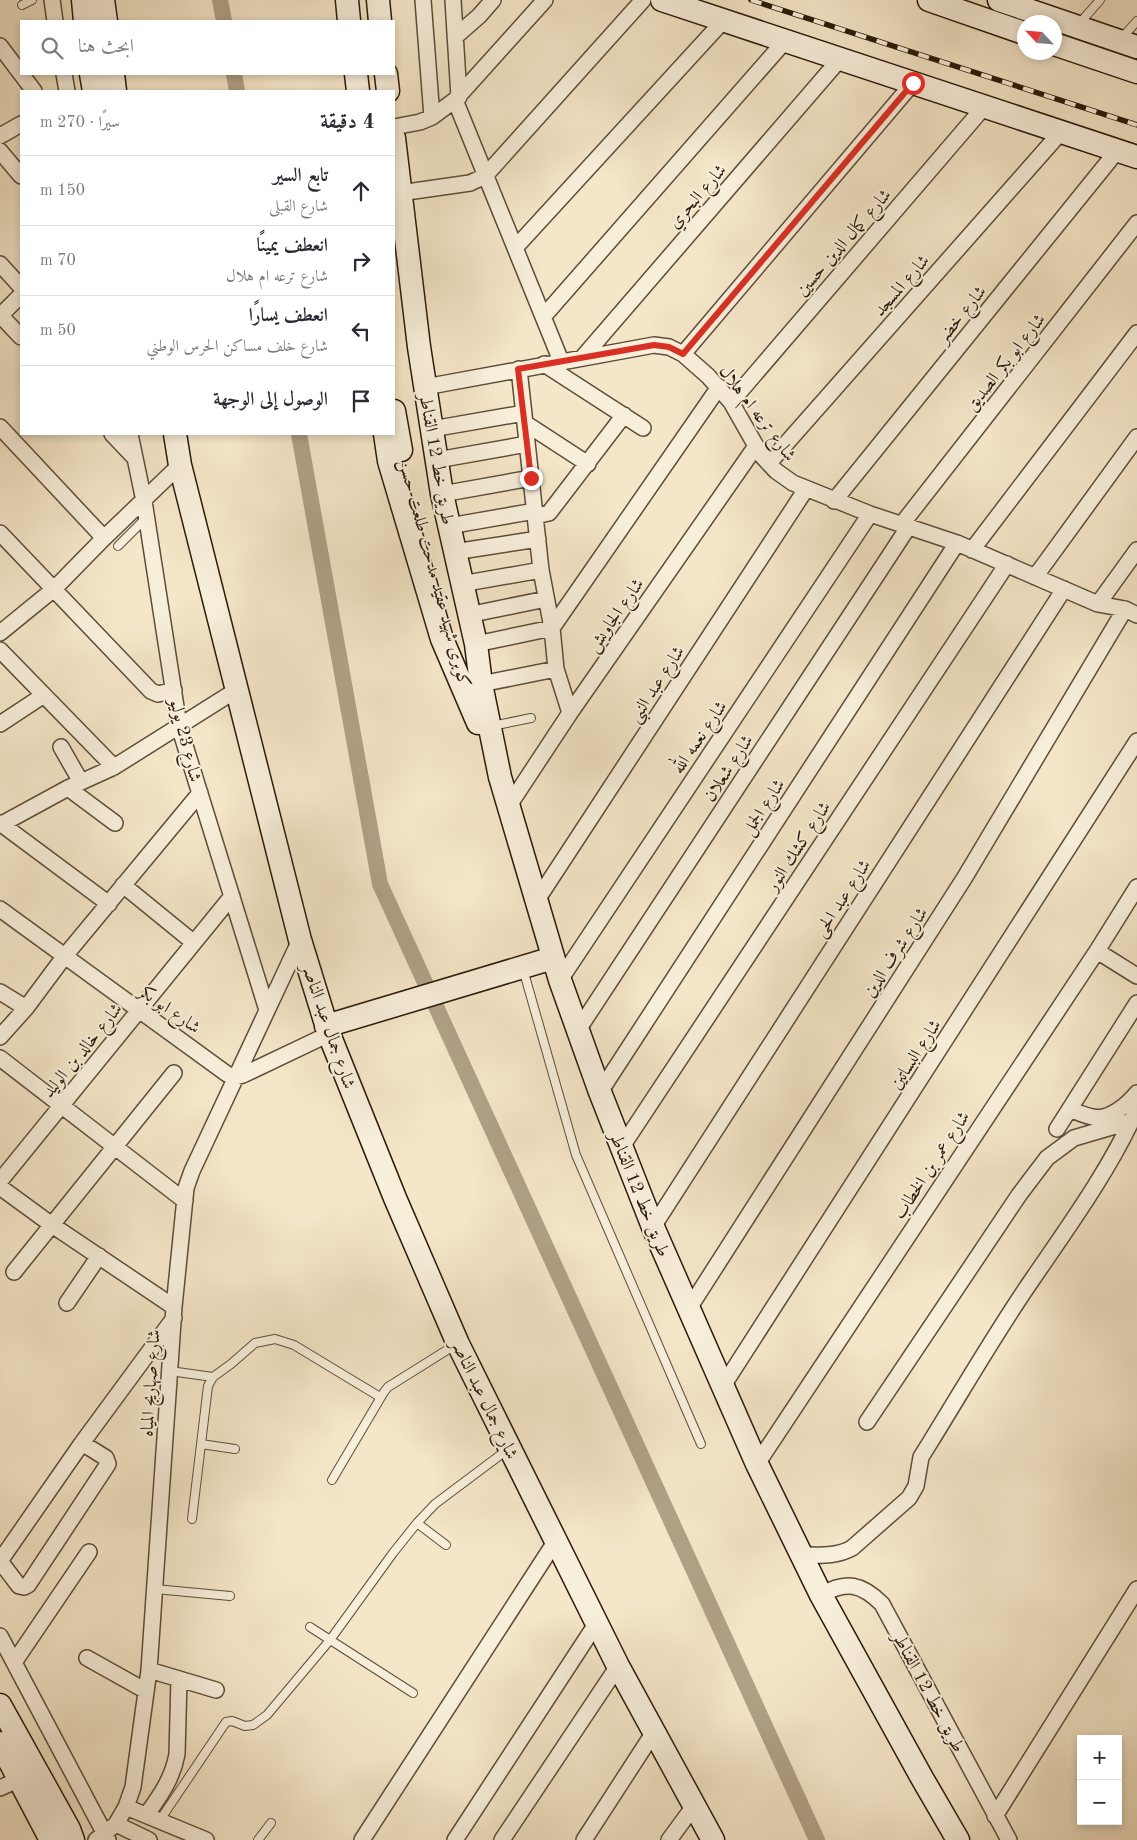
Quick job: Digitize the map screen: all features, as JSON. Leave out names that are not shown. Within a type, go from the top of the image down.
[{"type":"main road","points":[[83,0],[85,20]]},
{"type":"main road","points":[[103,0],[106,20]]},
{"type":"main road","points":[[336,0],[338,20]]},
{"type":"main road","points":[[347,0],[349,20]]},
{"type":"main road","points":[[364,0],[367,20]]},
{"type":"main road","points":[[378,0],[380,20]]},
{"type":"main road","points":[[662,0],[1127,154]]},
{"type":"main road","points":[[929,0],[1017,22]]},
{"type":"main road","points":[[999,0],[1017,17]]},
{"type":"main road","points":[[1062,25],[1076,26],[1129,44]]},
{"type":"main road","points":[[1062,47],[1137,72]]},
{"type":"main road","points":[[91,75],[94,90]]},
{"type":"main road","points":[[113,75],[115,90]]},
{"type":"main road","points":[[343,75],[344,90]]},
{"type":"main road","points":[[356,75],[358,90]]},
{"type":"main road","points":[[373,75],[375,90]]},
{"type":"main road","points":[[386,75],[388,90]]},
{"type":"main road","name":"طريق خط 12 القناطر","points":[[395,147],[425,387],[442,494],[476,644],[479,697],[508,807],[560,980],[621,1148],[653,1227],[757,1464],[821,1595],[958,1840]]},
{"type":"main road","name":"كوبرى شهيد عقيد مدحت طلعت حسن","points":[[395,334],[396,418],[446,578],[479,697]]},
{"type":"main road","name":"طريق خط 12 القناطر","points":[[395,431],[396,418]]},
{"type":"main road","points":[[175,435],[180,465],[300,940]]},
{"type":"main road","name":"طريق خط 12 القناطر","points":[[395,435],[392,470],[440,630],[479,697],[489,726],[500,777]]},
{"type":"main road","name":"شارع جمال عبد الناصر","points":[[300,940],[327,1030],[458,1344],[596,1624],[712,1840]]},
{"type":"main road","points":[[327,1030],[363,1015],[553,958]]},
{"type":"main road","points":[[0,1705],[69,1829],[73,1840]]},
{"type":"main road","points":[[0,1744],[10,1784],[51,1840]]},
{"type":"street","points":[[52,0],[55,20]]},
{"type":"street","points":[[423,0],[432,117]]},
{"type":"street","points":[[453,0],[457,98],[485,176],[561,361]]},
{"type":"street","points":[[455,37],[479,16],[493,0]]},
{"type":"street","points":[[395,127],[420,122],[432,117],[457,98],[545,0]]},
{"type":"street","points":[[400,193],[470,183],[485,176],[643,0]]},
{"type":"street","points":[[515,248],[724,20]]},
{"type":"street","points":[[543,317],[785,41]]},
{"type":"street","points":[[0,46],[20,72]]},
{"type":"street","name":"شارع البحري","points":[[583,357],[840,59]]},
{"type":"street","points":[[22,75],[33,90]]},
{"type":"street","points":[[64,75],[68,90]]},
{"type":"street","points":[[683,354],[913,83]]},
{"type":"street","name":"شارع كمال الدين حسين","points":[[731,402],[984,107]]},
{"type":"street","points":[[0,136],[20,125]]},
{"type":"street","name":"شارع المسجد","points":[[769,463],[1061,132]]},
{"type":"street","points":[[0,151],[20,175]]},
{"type":"street","name":"شارع خضر","points":[[834,501],[1127,154]]},
{"type":"street","name":"شارع ابو بكر الصديق","points":[[906,525],[1137,222]]},
{"type":"street","points":[[0,264],[20,286]]},
{"type":"street","points":[[20,296],[0,315],[20,336]]},
{"type":"street","points":[[972,550],[1137,333]]},
{"type":"street","name":"شارع ترعه ام هلال","points":[[425,387],[654,345],[669,347],[683,354],[719,387],[731,402],[756,446],[784,478],[834,501],[957,543],[1098,604],[1131,612]]},
{"type":"street","points":[[544,364],[644,428]]},
{"type":"street","points":[[518,369],[541,570],[552,628],[556,669],[570,712]]},
{"type":"street","points":[[476,644],[552,628],[719,387]]},
{"type":"street","points":[[449,526],[535,513],[549,513],[624,415]]},
{"type":"street","points":[[432,430],[524,418],[588,464]]},
{"type":"street","points":[[0,427],[104,538]]},
{"type":"street","points":[[113,435],[134,457]]},
{"type":"street","name":"شارع 23 يوليو","points":[[130,435],[144,502],[179,726],[267,1010]]},
{"type":"street","points":[[1035,577],[1137,437]]},
{"type":"street","points":[[437,460],[527,444]]},
{"type":"street","name":"شارع الجاويش","points":[[508,807],[570,712],[756,446]]},
{"type":"street","points":[[0,633],[54,589],[180,465]]},
{"type":"street","points":[[442,494],[531,478]]},
{"type":"street","name":"شارع عبد النبى","points":[[537,900],[806,489]]},
{"type":"street","name":"شارع نعمه الله","points":[[560,980],[870,514]]},
{"type":"street","name":"شارع شعلان","points":[[578,1030],[906,525]]},
{"type":"street","points":[[0,533],[151,691],[158,694],[174,690]]},
{"type":"street","points":[[454,552],[538,539]]},
{"type":"street","name":"شارع الجمل","points":[[600,1092],[957,543]]},
{"type":"street","points":[[1098,604],[1137,550]]},
{"type":"street","name":"شارع كشك النور","points":[[621,1148],[1007,564]]},
{"type":"street","points":[[461,584],[541,570]]},
{"type":"street","name":"شارع عبد الحى","points":[[653,1227],[1064,589]]},
{"type":"street","points":[[468,615],[546,599]]},
{"type":"street","name":"شارع شرف الدين","points":[[688,1310],[965,877],[1131,612]]},
{"type":"street","points":[[0,650],[114,767]]},
{"type":"street","points":[[479,697],[556,669]]},
{"type":"street","points":[[109,904],[0,824],[114,767],[238,689]]},
{"type":"street","points":[[0,724],[44,695]]},
{"type":"street","name":"شارع البساتين","points":[[723,1386],[1137,741]]},
{"type":"street","points":[[60,747],[75,785],[115,823]]},
{"type":"street","points":[[0,1037],[26,1008],[64,957],[200,792]]},
{"type":"street","points":[[123,885],[193,942]]},
{"type":"street","name":"شارع عمر بن الخطاب","points":[[757,1464],[1097,951],[1137,887]]},
{"type":"street","name":"شارع خالد بن الوليد","points":[[0,1181],[232,896]]},
{"type":"street","name":"شارع ابو بكر","points":[[0,909],[227,1074],[235,1077]]},
{"type":"street","name":"شارع صهاريج المياه","points":[[106,1834],[126,1807],[133,1787],[149,1670],[174,1313],[186,1188],[235,1077],[300,940]]},
{"type":"street","points":[[1097,951],[1137,976]]},
{"type":"street","points":[[0,992],[26,1008]]},
{"type":"street","points":[[1057,1130],[1137,1003]]},
{"type":"street","points":[[235,1077],[243,1075],[327,1030]]},
{"type":"street","points":[[0,1058],[185,1201]]},
{"type":"street","points":[[14,1272],[174,1073]]},
{"type":"street","points":[[1070,1109],[1094,1118],[1109,1115],[1129,1103],[1137,1093]]},
{"type":"street","points":[[867,1422],[1019,1194],[1047,1158],[1074,1138],[1134,1115]]},
{"type":"street","points":[[802,1555],[833,1555],[845,1552],[909,1498],[916,1486],[921,1457],[1033,1278],[1076,1217],[1134,1115]]},
{"type":"street","points":[[0,1187],[99,1256],[174,1313],[82,1442],[0,1561],[19,1586],[24,1587],[28,1585],[108,1464],[106,1458],[82,1442]]},
{"type":"street","points":[[67,1303],[99,1256]]},
{"type":"street","points":[[362,1840],[555,1542]]},
{"type":"street","points":[[15,1661],[89,1552]]},
{"type":"street","name":"طريق خط 12 القناطر","points":[[821,1595],[833,1588],[847,1585],[861,1588],[882,1604],[1009,1840]]},
{"type":"street","points":[[995,1816],[1137,1588]]},
{"type":"street","points":[[455,1840],[596,1624]]},
{"type":"street","points":[[0,1636],[106,1834],[149,1840]]},
{"type":"street","points":[[87,1658],[146,1691]]},
{"type":"street","points":[[502,1840],[618,1666]]},
{"type":"street","points":[[149,1670],[216,1690]]},
{"type":"street","points":[[154,1817],[176,1763],[179,1679]]},
{"type":"street","points":[[584,1840],[654,1732]]},
{"type":"street","points":[[670,1840],[694,1806]]},
{"type":"street","points":[[126,1807],[206,1840]]},
{"type":"lane","points":[[22,5],[32,0]]},
{"type":"lane","points":[[1076,26],[1100,0]]},
{"type":"lane","points":[[1129,44],[1137,21]]},
{"type":"lane","points":[[118,546],[146,518]]},
{"type":"lane","points":[[489,726],[531,718]]},
{"type":"lane","points":[[523,967],[576,1154],[701,1444]]},
{"type":"lane","points":[[192,1519],[208,1386],[213,1377],[255,1343],[275,1339],[294,1345],[380,1397]]},
{"type":"lane","points":[[332,1480],[380,1397],[388,1388],[458,1344]]},
{"type":"lane","points":[[170,1370],[213,1377]]},
{"type":"lane","points":[[201,1444],[235,1449]]},
{"type":"lane","points":[[154,1817],[226,1722],[232,1721],[245,1726],[253,1725],[261,1721],[280,1702],[330,1640],[393,1553],[435,1504],[509,1449]]},
{"type":"lane","points":[[417,1523],[446,1544]]},
{"type":"lane","points":[[155,1589],[230,1596]]},
{"type":"lane","points":[[310,1627],[413,1693]]},
{"type":"lane","points":[[258,1840],[271,1823]]},
{"type":"waterway","points":[[220,0],[224,20]]},
{"type":"waterway","points":[[234,75],[237,90]]},
{"type":"waterway","points":[[299,435],[380,884],[817,1840]]},
{"type":"railway","points":[[751,0],[1137,125]]},
{"type":"route","points":[[531,478],[518,369],[654,345],[669,347],[683,354],[913,83]]}]
